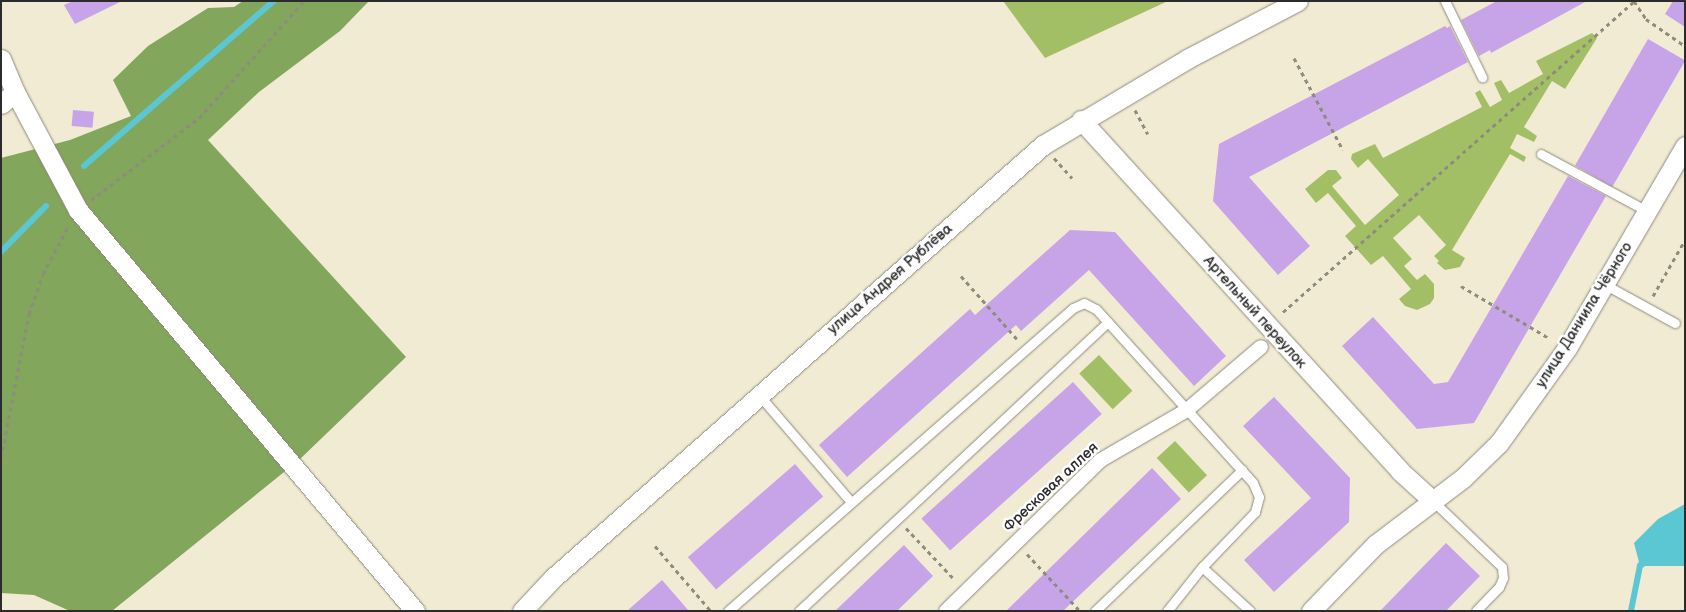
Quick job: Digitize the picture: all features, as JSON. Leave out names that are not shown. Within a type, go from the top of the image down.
[{"type":"street","name":"улица Андрея Рублёва","points":[[522,611],[553,578],[1043,145],[1081,120],[1187,59],[1298,1]]},
{"type":"street","points":[[1,58],[8,98],[78,210],[415,611]]},
{"type":"street","name":"Артельный переулок","points":[[1081,120],[1400,471],[1433,501]]},
{"type":"street","name":"улица Даниила Чёрного","points":[[1311,611],[1376,544],[1433,501],[1499,443],[1567,348],[1685,146]]},
{"type":"street","name":"Фресковая аллея","points":[[946,611],[1101,460],[1187,410],[1261,347]]},
{"type":"lane","points":[[1444,1],[1482,77]]},
{"type":"lane","points":[[1541,154],[1646,212]]},
{"type":"lane","points":[[1604,284],[1676,323]]},
{"type":"lane","points":[[728,611],[1072,308],[1084,303],[1096,309],[1108,322],[1253,482],[1259,496],[1255,512],[1202,567],[1167,611]]},
{"type":"lane","points":[[798,611],[1108,322]]},
{"type":"lane","points":[[759,395],[851,502]]},
{"type":"lane","points":[[1095,611],[1242,470]]},
{"type":"lane","points":[[1433,501],[1502,566],[1503,578],[1499,588],[1476,611]]},
{"type":"lane","points":[[1202,567],[1250,611]]},
{"type":"path","points":[[1,458],[29,314],[43,274],[78,210],[199,118],[304,1]]},
{"type":"path","points":[[1283,312],[1634,2],[1646,19],[1685,46]]},
{"type":"path","points":[[1294,58],[1343,150]]},
{"type":"path","points":[[1132,103],[1148,134]]},
{"type":"path","points":[[1050,153],[1072,178]]},
{"type":"path","points":[[1646,307],[1685,240]]},
{"type":"path","points":[[961,276],[1026,349]]},
{"type":"path","points":[[1461,286],[1549,338]]},
{"type":"path","points":[[897,519],[966,592]]},
{"type":"path","points":[[1016,542],[1080,611]]},
{"type":"path","points":[[655,546],[711,611]]},
{"type":"green space","points":[[243,1],[369,1],[340,31],[259,92],[208,140],[406,357],[299,460],[112,611],[70,611],[34,595],[1,593],[1,158],[70,140],[131,116],[113,80],[148,46],[208,8],[234,7]]},
{"type":"green space","points":[[1003,1],[1168,1],[1045,58]]},
{"type":"green space","points":[[1592,33],[1597,38],[1565,89],[1552,81],[1524,127],[1537,136],[1534,142],[1517,134],[1510,148],[1526,157],[1524,162],[1510,154],[1452,250],[1465,258],[1460,267],[1445,270],[1437,263],[1439,261],[1434,256],[1446,245],[1419,215],[1393,238],[1412,259],[1404,266],[1417,280],[1425,274],[1434,284],[1434,298],[1430,304],[1417,310],[1405,306],[1399,299],[1411,289],[1383,256],[1371,265],[1345,236],[1356,226],[1328,193],[1316,203],[1305,189],[1328,170],[1336,170],[1342,178],[1332,186],[1365,225],[1399,195],[1368,159],[1358,168],[1351,159],[1352,154],[1375,144],[1383,158],[1482,107],[1475,93],[1480,90],[1490,107],[1502,100],[1494,83],[1501,80],[1509,93],[1543,74],[1536,61]]},
{"type":"green space","points":[[1099,355],[1132,391],[1113,409],[1079,373]]},
{"type":"green space","points":[[1175,441],[1207,475],[1189,492],[1157,458]]},
{"type":"water","points":[[1685,504],[1685,566],[1640,566],[1634,543],[1658,519]]},
{"type":"building","points":[[73,1],[122,1],[75,24],[64,5]]},
{"type":"building","points":[[1497,1],[1587,1],[1491,53],[1490,50],[1479,56],[1461,20]]},
{"type":"building","points":[[1673,1],[1685,1],[1685,27],[1665,14]]},
{"type":"building","points":[[1445,26],[1447,28],[1450,26],[1468,62],[1249,177],[1310,246],[1278,275],[1213,201],[1219,144]]},
{"type":"building","points":[[1648,39],[1685,61],[1612,187],[1575,165]]},
{"type":"building","points":[[73,110],[94,112],[93,128],[72,126]]},
{"type":"building","points":[[1568,176],[1606,196],[1474,423],[1417,429],[1342,346],[1373,317],[1434,384],[1448,382]]},
{"type":"building","points":[[1070,230],[1115,232],[1226,356],[1194,386],[1089,270],[1021,331],[1016,325],[847,477],[819,445],[970,309],[975,315]]},
{"type":"building","points":[[1073,382],[1102,414],[950,550],[921,519]]},
{"type":"building","points":[[1274,397],[1350,478],[1349,522],[1274,592],[1244,560],[1311,498],[1243,426]]},
{"type":"building","points":[[795,464],[823,496],[716,590],[688,557]]},
{"type":"building","points":[[1152,468],[1181,499],[1063,611],[1006,611]]},
{"type":"building","points":[[1446,543],[1480,576],[1446,611],[1380,611]]},
{"type":"building","points":[[904,545],[933,576],[897,611],[835,611]]},
{"type":"building","points":[[662,580],[689,611],[627,611]]},
{"type":"waterway","points":[[84,166],[274,1]]},
{"type":"waterway","points":[[1,252],[46,206]]},
{"type":"waterway","points":[[1631,611],[1640,566],[1646,562]]}]
